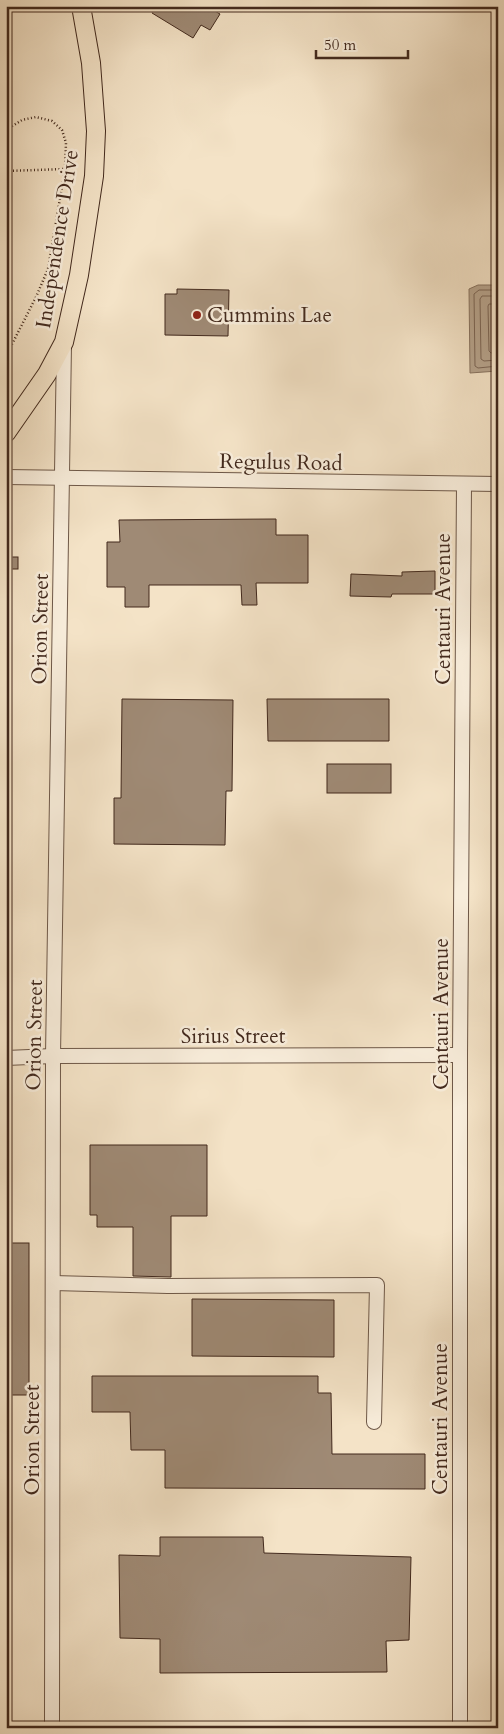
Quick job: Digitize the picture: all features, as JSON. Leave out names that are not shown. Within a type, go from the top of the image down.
[{"type":"main road","name":"Independence Drive","points":[[6,433],[47,374],[64,342],[79,275],[94,176],[96,131],[91,63],[81,6]]},
{"type":"street","name":"Orion Street","points":[[52,1728],[53,1056],[64,342]]},
{"type":"street","name":"Regulus Road","points":[[6,477],[498,484]]},
{"type":"street","name":"Centauri Avenue","points":[[460,1728],[460,1055],[464,485]]},
{"type":"street","name":"Sirius Street","points":[[6,1058],[53,1056],[460,1055]]},
{"type":"street","points":[[53,1283],[168,1286],[376,1285],[374,1422]]},
{"type":"path","points":[[6,130],[22,120],[36,117],[52,121],[62,130],[66,143],[65,169],[48,269],[6,356]]},
{"type":"path","points":[[6,171],[65,169]]},
{"type":"water","points":[[478,285],[498,285],[498,371],[470,373],[469,289]]},
{"type":"building","points":[[156,6],[215,6],[213,10],[220,14],[210,30],[201,25],[193,38],[152,13]]},
{"type":"building","name":"Cummins Lae","points":[[177,289],[229,290],[228,336],[165,335],[165,294],[177,294]]},
{"type":"building","points":[[276,519],[276,535],[308,535],[308,583],[256,583],[257,605],[242,605],[241,585],[149,585],[149,607],[125,607],[125,587],[107,587],[107,542],[120,542],[119,520]]},
{"type":"building","points":[[6,557],[18,557],[18,569],[6,569]]},
{"type":"building","points":[[435,571],[435,594],[392,594],[391,597],[350,596],[351,574],[402,576],[402,572]]},
{"type":"building","points":[[122,699],[233,700],[232,791],[226,791],[225,845],[114,844],[114,798],[121,798]]},
{"type":"building","points":[[267,699],[389,699],[389,741],[268,741]]},
{"type":"building","points":[[327,764],[391,764],[391,793],[327,793]]},
{"type":"building","points":[[90,1145],[207,1145],[207,1216],[171,1216],[171,1277],[133,1276],[133,1227],[97,1227],[97,1215],[90,1215]]},
{"type":"building","points":[[6,1243],[29,1243],[29,1395],[6,1395]]},
{"type":"building","points":[[192,1299],[334,1300],[334,1357],[192,1356]]},
{"type":"building","points":[[92,1376],[318,1376],[318,1393],[331,1393],[332,1454],[425,1454],[425,1489],[165,1488],[165,1450],[131,1450],[130,1412],[92,1412]]},
{"type":"building","points":[[160,1537],[263,1537],[264,1553],[411,1557],[409,1640],[386,1641],[387,1672],[160,1673],[160,1639],[120,1638],[119,1555],[160,1556]]},
{"type":"place","name":"Cummins Lae","points":[[197,315]]}]
